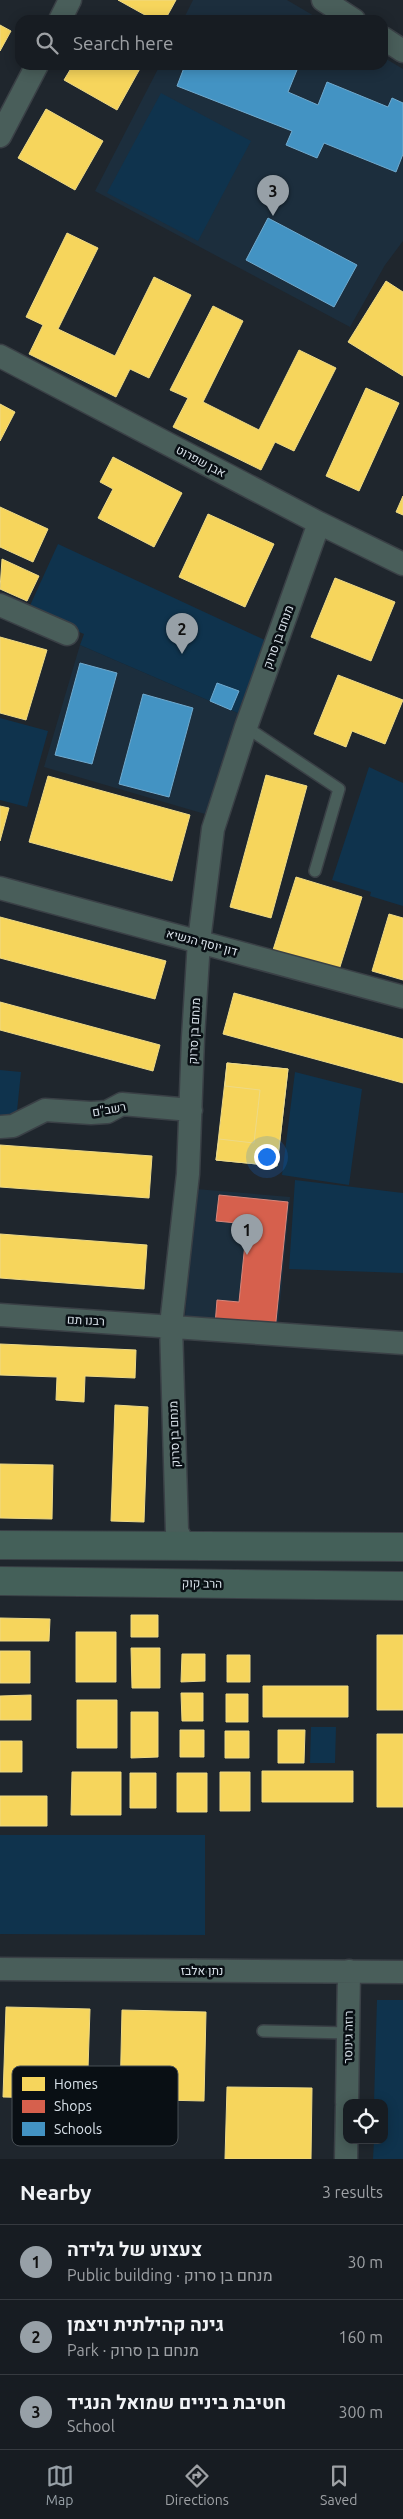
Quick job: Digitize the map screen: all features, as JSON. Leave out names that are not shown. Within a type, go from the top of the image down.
[{"type":"main road","points":[[0,1545],[403,1547]]},
{"type":"main road","name":"הרב קוק","points":[[0,1581],[403,1586]]},
{"type":"street","points":[[62,15],[70,0]]},
{"type":"street","points":[[323,0],[346,15]]},
{"type":"street","points":[[388,41],[403,51]]},
{"type":"street","points":[[0,136],[35,70]]},
{"type":"street","name":"אבן שפרוט","points":[[0,356],[318,523],[403,564]]},
{"type":"street","name":"מנחם בן סרוק","points":[[193,1547],[183,1543],[177,1531],[171,1325],[186,1193],[199,941],[213,830],[246,727],[318,523]]},
{"type":"street","points":[[0,605],[67,634]]},
{"type":"street","name":"דון יוסף הנשיא","points":[[0,888],[403,997]]},
{"type":"street","name":"רשב\"ם","points":[[0,1127],[13,1126],[45,1110],[106,1112],[122,1104],[191,1110]]},
{"type":"street","name":"רבנו תם","points":[[0,1315],[171,1325],[403,1343]]},
{"type":"street","name":"נתן אלבז","points":[[0,1970],[403,1972]]},
{"type":"street","name":"רוזה גינוסר","points":[[347,2099],[349,1971]]},
{"type":"street","points":[[346,2144],[346,2159]]},
{"type":"lane","points":[[246,727],[339,789],[315,870]]},
{"type":"lane","points":[[263,2032],[348,2033]]},
{"type":"shaded area","points":[[193,0],[287,0],[312,15],[186,15]]},
{"type":"shaded area","points":[[388,60],[403,69],[403,241],[385,265],[350,327],[95,191],[157,70],[388,70]]},
{"type":"shaded area","points":[[161,93],[251,141],[198,241],[107,193]]},
{"type":"shaded area","points":[[58,544],[267,641],[240,714],[80,645],[84,634],[28,610]]},
{"type":"shaded area","points":[[80,645],[240,714],[205,814],[44,767]]},
{"type":"shaded area","points":[[0,718],[48,731],[27,807],[0,800]]},
{"type":"shaded area","points":[[369,767],[403,783],[403,906],[370,896],[371,892],[332,880]]},
{"type":"shaded area","points":[[0,1070],[21,1072],[17,1111],[7,1124],[0,1123]]},
{"type":"shaded area","points":[[295,1072],[362,1089],[349,1185],[282,1175]]},
{"type":"shaded area","points":[[295,1180],[403,1193],[403,1273],[289,1269]]},
{"type":"shaded area","points":[[196,1189],[290,1197],[277,1336],[184,1327]]},
{"type":"shaded area","points":[[311,1727],[336,1727],[335,1763],[310,1763]]},
{"type":"shaded area","points":[[0,1835],[205,1835],[205,1935],[0,1934]]},
{"type":"shaded area","points":[[377,2000],[403,2000],[403,2159],[373,2159],[374,2144],[388,2144],[388,2099],[374,2099]]},
{"type":"building: Homes","points":[[118,0],[176,0],[168,15],[145,15]]},
{"type":"building: Homes","points":[[0,25],[11,31],[0,51]]},
{"type":"building: Homes","points":[[70,70],[139,70],[117,110],[64,80]]},
{"type":"building: Homes","points":[[46,109],[103,141],[75,190],[18,158]]},
{"type":"building: Homes","points":[[67,233],[98,248],[58,329],[115,356],[154,277],[191,295],[149,378],[130,369],[116,397],[29,354],[43,325],[26,317]]},
{"type":"building: Homes","points":[[386,281],[403,292],[403,376],[348,342]]},
{"type":"building: Homes","points":[[213,306],[243,321],[203,402],[259,430],[299,350],[336,368],[294,451],[275,442],[261,470],[173,427],[188,398],[170,390]]},
{"type":"building: Homes","points":[[366,388],[399,403],[359,491],[326,476]]},
{"type":"building: Homes","points":[[0,404],[15,412],[0,441]]},
{"type":"building: Homes","points":[[113,457],[182,493],[154,547],[98,518],[113,489],[100,482]]},
{"type":"building: Homes","points":[[403,496],[403,515],[396,512]]},
{"type":"building: Homes","points":[[0,507],[48,529],[33,562],[0,547]]},
{"type":"building: Homes","points":[[208,514],[274,544],[245,607],[179,577]]},
{"type":"building: Homes","points":[[2,559],[39,576],[27,601],[0,589]]},
{"type":"building: Homes","points":[[335,578],[395,602],[371,661],[311,637]]},
{"type":"building: Homes","points":[[0,637],[47,650],[26,720],[0,713]]},
{"type":"building: Homes","points":[[338,675],[403,700],[385,744],[352,731],[346,747],[314,734]]},
{"type":"building: Homes","points":[[266,775],[307,786],[271,918],[230,907]]},
{"type":"building: Homes","points":[[48,776],[190,815],[172,881],[29,842]]},
{"type":"building: Homes","points":[[0,806],[9,808],[0,841]]},
{"type":"building: Homes","points":[[296,877],[362,897],[339,970],[273,950]]},
{"type":"building: Homes","points":[[389,914],[403,918],[403,980],[372,971]]},
{"type":"building: Homes","points":[[0,917],[166,961],[155,999],[0,958]]},
{"type":"building: Homes","points":[[234,993],[403,1039],[403,1083],[223,1034]]},
{"type":"building: Homes","points":[[0,1002],[160,1045],[153,1071],[0,1030]]},
{"type":"building: Homes","points":[[227,1063],[288,1069],[277,1166],[216,1160],[219,1139],[254,1143],[260,1090],[225,1086]]},
{"type":"building: Homes","points":[[227,1063],[288,1069],[277,1166],[216,1160]]},
{"type":"building: Homes","points":[[0,1145],[152,1156],[149,1198],[0,1187]]},
{"type":"building: Homes","points":[[0,1234],[147,1245],[144,1289],[0,1278]]},
{"type":"building: Homes","points":[[0,1344],[136,1350],[135,1378],[85,1376],[84,1402],[56,1400],[57,1377],[0,1375]]},
{"type":"building: Homes","points":[[115,1405],[148,1407],[144,1522],[111,1521]]},
{"type":"building: Homes","points":[[0,1464],[53,1465],[52,1519],[0,1518]]},
{"type":"building: Homes","points":[[131,1615],[158,1615],[158,1637],[131,1637]]},
{"type":"building: Homes","points":[[0,1618],[50,1619],[49,1641],[0,1641]]},
{"type":"building: Homes","points":[[76,1632],[116,1632],[116,1682],[76,1682]]},
{"type":"building: Homes","points":[[377,1635],[403,1635],[403,1710],[377,1710]]},
{"type":"building: Homes","points":[[131,1648],[160,1648],[160,1688],[132,1688]]},
{"type":"building: Homes","points":[[0,1651],[30,1651],[30,1683],[0,1683]]},
{"type":"building: Homes","points":[[182,1654],[205,1654],[205,1681],[181,1682]]},
{"type":"building: Homes","points":[[227,1655],[250,1655],[250,1682],[227,1682]]},
{"type":"building: Homes","points":[[263,1686],[348,1686],[348,1717],[263,1717]]},
{"type":"building: Homes","points":[[181,1693],[203,1693],[203,1721],[182,1721]]},
{"type":"building: Homes","points":[[226,1694],[248,1694],[248,1722],[226,1722]]},
{"type":"building: Homes","points":[[31,1695],[31,1720],[0,1720],[0,1696]]},
{"type":"building: Homes","points":[[77,1700],[117,1700],[117,1748],[77,1748]]},
{"type":"building: Homes","points":[[131,1712],[158,1712],[158,1757],[131,1758]]},
{"type":"building: Homes","points":[[180,1730],[204,1730],[204,1757],[180,1757]]},
{"type":"building: Homes","points":[[278,1730],[305,1730],[304,1763],[278,1763]]},
{"type":"building: Homes","points":[[225,1731],[249,1731],[249,1758],[225,1758]]},
{"type":"building: Homes","points":[[377,1734],[403,1734],[403,1807],[377,1807]]},
{"type":"building: Homes","points":[[0,1741],[22,1741],[22,1772],[0,1772]]},
{"type":"building: Homes","points":[[262,1771],[353,1771],[353,1802],[262,1802]]},
{"type":"building: Homes","points":[[72,1772],[121,1772],[121,1815],[71,1815]]},
{"type":"building: Homes","points":[[220,1772],[250,1772],[250,1811],[220,1811]]},
{"type":"building: Homes","points":[[130,1773],[156,1773],[156,1808],[130,1808]]},
{"type":"building: Homes","points":[[177,1773],[207,1773],[207,1812],[177,1812]]},
{"type":"building: Homes","points":[[0,1796],[47,1796],[47,1826],[0,1826]]},
{"type":"building: Homes","points":[[6,2007],[90,2009],[88,2066],[12,2066],[12,2097],[3,2097]]},
{"type":"building: Homes","points":[[122,2010],[206,2012],[204,2101],[178,2100],[178,2066],[121,2066]]},
{"type":"building: Homes","points":[[227,2087],[312,2088],[311,2159],[225,2159]]},
{"type":"building: Shops","points":[[219,1195],[288,1202],[275,1331],[215,1325],[217,1300],[239,1302],[247,1224],[216,1221]]},
{"type":"building: Schools","points":[[183,70],[297,70],[288,92],[318,105],[327,82],[388,107],[392,98],[403,103],[403,154],[396,172],[324,143],[317,158],[286,145],[292,131],[177,86]]},
{"type":"building: Schools","points":[[268,218],[357,265],[334,307],[246,260]]},
{"type":"building: Schools","points":[[80,663],[117,673],[92,764],[55,755]]},
{"type":"building: Schools","points":[[217,683],[239,691],[231,710],[210,701]]},
{"type":"building: Schools","points":[[143,694],[193,708],[169,797],[119,784]]},
{"type":"place","name":"חטיבת ביניים שמואל הנגיד","points":[[273,216]]},
{"type":"place","name":"גינה קהילתית ויצמן","points":[[182,654]]},
{"type":"place","name":"צעצוע של גלידה","points":[[247,1255]]}]
